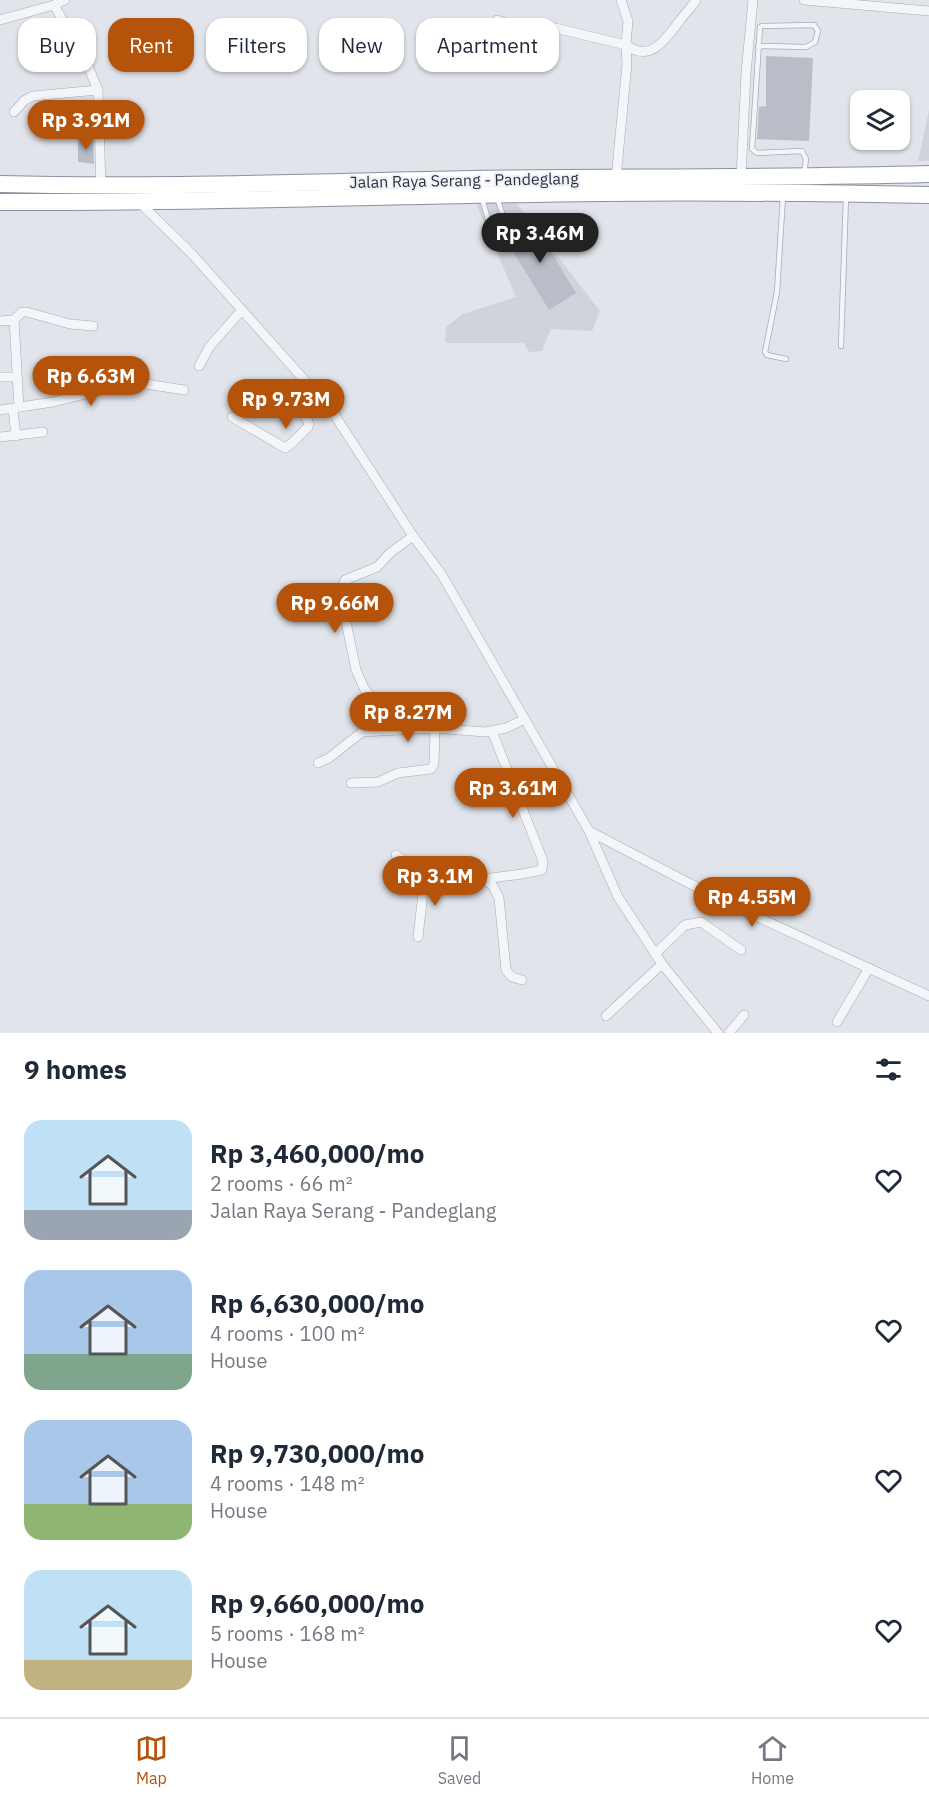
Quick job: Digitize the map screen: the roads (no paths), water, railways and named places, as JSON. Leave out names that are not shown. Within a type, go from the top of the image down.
[{"type":"highway","name":"Jalan Raya Serang - Pandeglang","points":[[0,202],[140,203],[488,195],[527,186],[616,178],[804,178],[929,174]]},
{"type":"highway","name":"Jalan Raya Serang - Pandeglang","points":[[0,184],[101,187],[527,186],[929,195]]},
{"type":"street","points":[[0,20],[65,0]]},
{"type":"street","points":[[616,178],[627,64],[628,21],[621,0]]},
{"type":"street","points":[[559,29],[626,45],[635,51],[651,51],[672,32],[696,0]]},
{"type":"street","points":[[741,177],[746,73],[753,0]]},
{"type":"street","points":[[804,0],[929,12]]},
{"type":"street","points":[[54,5],[85,59],[98,90],[101,187]]},
{"type":"street","points":[[14,112],[25,100],[33,96],[98,90]]},
{"type":"street","points":[[140,203],[192,254],[323,401],[343,427],[413,536],[442,575],[589,831],[618,897],[655,954],[718,1033]]},
{"type":"street","points":[[199,366],[210,346],[242,310]]},
{"type":"street","points":[[0,321],[14,320],[22,312],[27,312],[70,324],[93,326]]},
{"type":"street","points":[[14,320],[17,377],[16,436]]},
{"type":"street","points":[[0,377],[17,377]]},
{"type":"street","points":[[0,410],[53,402],[140,383],[184,390]]},
{"type":"street","points":[[232,417],[285,448],[308,427],[304,414],[306,411],[323,401]]},
{"type":"street","points":[[0,437],[43,432]]},
{"type":"street","points":[[397,730],[364,688],[356,670],[340,593],[345,580],[377,567],[390,553],[413,536]]},
{"type":"street","points":[[318,763],[334,754],[362,732],[435,728],[469,732],[499,730],[525,719]]},
{"type":"street","points":[[351,783],[378,782],[398,773],[431,769],[434,764],[435,728]]},
{"type":"street","points":[[396,855],[425,874],[484,879],[542,870],[543,861],[499,730]]},
{"type":"street","points":[[589,831],[866,974],[929,996]]},
{"type":"street","points":[[418,937],[425,874]]},
{"type":"street","points":[[484,879],[493,886],[499,898],[506,970],[512,977],[522,980]]},
{"type":"street","points":[[655,954],[685,925],[700,922],[741,950]]},
{"type":"street","points":[[606,1016],[662,963]]},
{"type":"street","points":[[837,1022],[866,974]]},
{"type":"street","points":[[729,1033],[744,1015]]},
{"type":"lane","points":[[758,46],[806,47],[815,42],[818,30],[814,25],[762,26],[758,46],[752,149],[757,153],[802,151],[806,159],[804,178]]},
{"type":"lane","points":[[783,193],[777,292],[765,352],[766,355],[786,359]]},
{"type":"lane","points":[[841,346],[846,194]]},
{"type":"lane","points":[[488,195],[504,213],[502,219],[497,223],[488,219],[488,195]]}]
